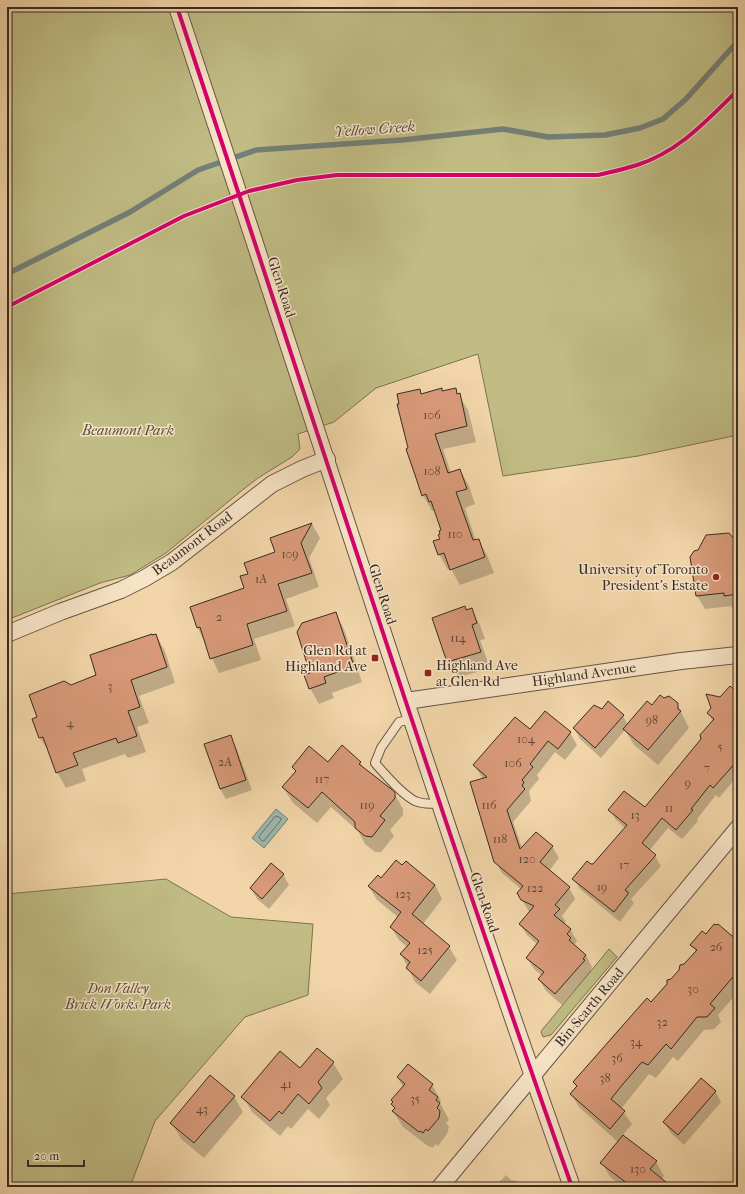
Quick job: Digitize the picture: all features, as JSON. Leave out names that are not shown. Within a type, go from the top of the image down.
[{"type":"street","name":"Glen Road","points":[[177,7],[440,803],[532,1075],[572,1187]]},
{"type":"street","name":"Beaumont Road","points":[[7,634],[60,612],[121,590],[145,578],[172,562],[272,484],[302,469],[327,459]]},
{"type":"street","name":"Highland Avenue","points":[[406,701],[681,661],[738,655]]},
{"type":"street","name":"Bin-Scarth Road","points":[[440,1187],[738,828]]},
{"type":"lane","points":[[412,719],[399,722],[381,748],[375,763],[397,786],[415,801],[429,804],[440,803]]},
{"type":"green space","name":"Beaumont Park","points":[[7,7],[738,7],[738,435],[638,456],[503,476],[478,354],[376,388],[334,422],[298,434],[300,449],[292,457],[258,478],[166,553],[130,575],[100,583],[7,620]]},
{"type":"green space","name":"Don Valley Brick Works Park","points":[[166,879],[231,917],[313,924],[308,995],[245,1017],[155,1121],[130,1187],[7,1187],[7,894]]},
{"type":"green space","points":[[609,949],[617,957],[551,1035],[543,1037],[541,1032],[542,1030]]},
{"type":"water","points":[[276,809],[288,819],[264,848],[252,838]]},
{"type":"building","points":[[442,388],[442,391],[456,388],[457,394],[460,393],[467,426],[435,434],[448,473],[460,469],[467,489],[456,492],[473,540],[479,539],[485,557],[450,570],[444,553],[438,555],[433,541],[440,539],[438,535],[440,534],[439,531],[441,530],[431,501],[429,502],[426,494],[422,496],[406,449],[408,448],[397,404],[399,404],[397,394],[420,389],[421,394]]},
{"type":"building","points":[[312,523],[301,543],[312,573],[278,584],[287,611],[247,624],[253,645],[210,659],[200,627],[197,628],[190,607],[244,588],[240,576],[248,574],[244,563],[275,552],[270,538]]},
{"type":"building","name":"University of Toronto President's Estate","points":[[729,533],[734,539],[738,568],[738,594],[724,596],[724,593],[696,596],[690,557],[694,551],[698,550],[706,535]]},
{"type":"building","points":[[465,606],[466,610],[472,608],[477,623],[472,625],[481,652],[447,662],[432,618]]},
{"type":"building","points":[[336,612],[354,666],[324,677],[326,683],[309,689],[304,675],[310,673],[297,632],[302,623]]},
{"type":"building","points":[[152,634],[156,634],[167,667],[131,680],[140,707],[128,711],[137,736],[118,743],[116,738],[73,753],[78,765],[56,773],[43,737],[39,738],[32,719],[37,717],[29,695],[64,681],[71,685],[96,675],[90,655]]},
{"type":"building","points":[[730,686],[738,693],[738,760],[713,788],[710,785],[691,809],[693,810],[676,830],[662,818],[642,843],[656,855],[625,890],[628,894],[614,912],[572,879],[587,861],[593,864],[627,825],[608,810],[624,791],[645,807],[701,739],[700,735],[714,719],[707,713],[711,708],[706,694],[720,697]]},
{"type":"building","points":[[660,695],[664,698],[669,696],[678,703],[678,709],[681,711],[648,750],[623,729],[647,701],[652,705]]},
{"type":"building","points":[[608,701],[624,715],[595,748],[573,728],[594,705],[602,709]]},
{"type":"building","points":[[545,711],[571,732],[558,749],[548,741],[530,764],[533,767],[522,780],[524,782],[522,786],[525,789],[507,810],[520,849],[536,832],[553,846],[540,862],[570,887],[555,905],[560,909],[554,915],[571,929],[567,934],[571,938],[569,940],[586,955],[583,959],[585,960],[555,994],[538,979],[544,972],[526,958],[539,941],[519,924],[534,906],[521,900],[517,893],[523,886],[494,862],[470,782],[487,777],[473,765],[515,717],[530,729]]},
{"type":"building","points":[[231,735],[246,780],[220,789],[204,744]]},
{"type":"building","points":[[342,745],[361,762],[359,764],[395,792],[395,798],[380,816],[385,820],[372,837],[365,836],[355,828],[355,822],[322,792],[308,808],[282,787],[296,771],[292,767],[309,746],[328,762]]},
{"type":"building","points":[[396,860],[402,865],[406,861],[435,885],[412,914],[450,946],[421,981],[406,968],[410,962],[400,954],[410,943],[390,927],[401,912],[368,886],[378,875],[381,878]]},
{"type":"building","points":[[271,863],[284,874],[262,899],[250,888]]},
{"type":"building","points":[[714,924],[718,924],[738,941],[738,971],[710,1004],[715,1008],[707,1017],[697,1017],[671,1049],[666,1044],[648,1065],[642,1062],[623,1084],[611,1099],[625,1111],[610,1129],[570,1094],[577,1086],[573,1082],[647,998],[651,1002],[667,984],[667,980],[671,979],[679,970],[680,965],[684,964],[697,950],[690,945],[702,931],[706,934]]},
{"type":"building","points":[[317,1048],[334,1062],[318,1082],[322,1088],[309,1104],[298,1094],[282,1114],[279,1111],[270,1121],[241,1097],[280,1051],[300,1068]]},
{"type":"building","points":[[408,1064],[433,1084],[429,1090],[438,1097],[436,1100],[440,1103],[437,1108],[440,1111],[439,1118],[428,1131],[426,1129],[423,1133],[420,1131],[419,1132],[392,1111],[395,1108],[391,1104],[393,1102],[391,1100],[405,1084],[397,1077]]},
{"type":"building","points":[[210,1075],[235,1096],[194,1143],[170,1123]]},
{"type":"building","points":[[701,1078],[716,1091],[678,1135],[663,1122]]},
{"type":"building","points":[[623,1135],[657,1161],[650,1169],[672,1187],[632,1187],[600,1163]]},
{"type":"waterway","name":"Yellow Creek","points":[[7,274],[130,212],[198,170],[256,150],[402,140],[503,129],[548,137],[605,135],[640,128],[663,119],[686,99],[738,41]]},
{"type":"cycle path","points":[[177,7],[420,746],[520,1040],[572,1187]]},
{"type":"cycle path","points":[[7,307],[184,216],[249,191],[297,180],[337,175],[598,175],[632,166],[652,159],[680,143],[692,134],[738,90]]},
{"type":"place","name":"University of Toronto President's Estate","points":[[716,577]]},
{"type":"place","name":"Glen Rd at Highland Ave","points":[[375,658]]},
{"type":"place","name":"Highland Ave at Glen Rd","points":[[428,673]]}]
